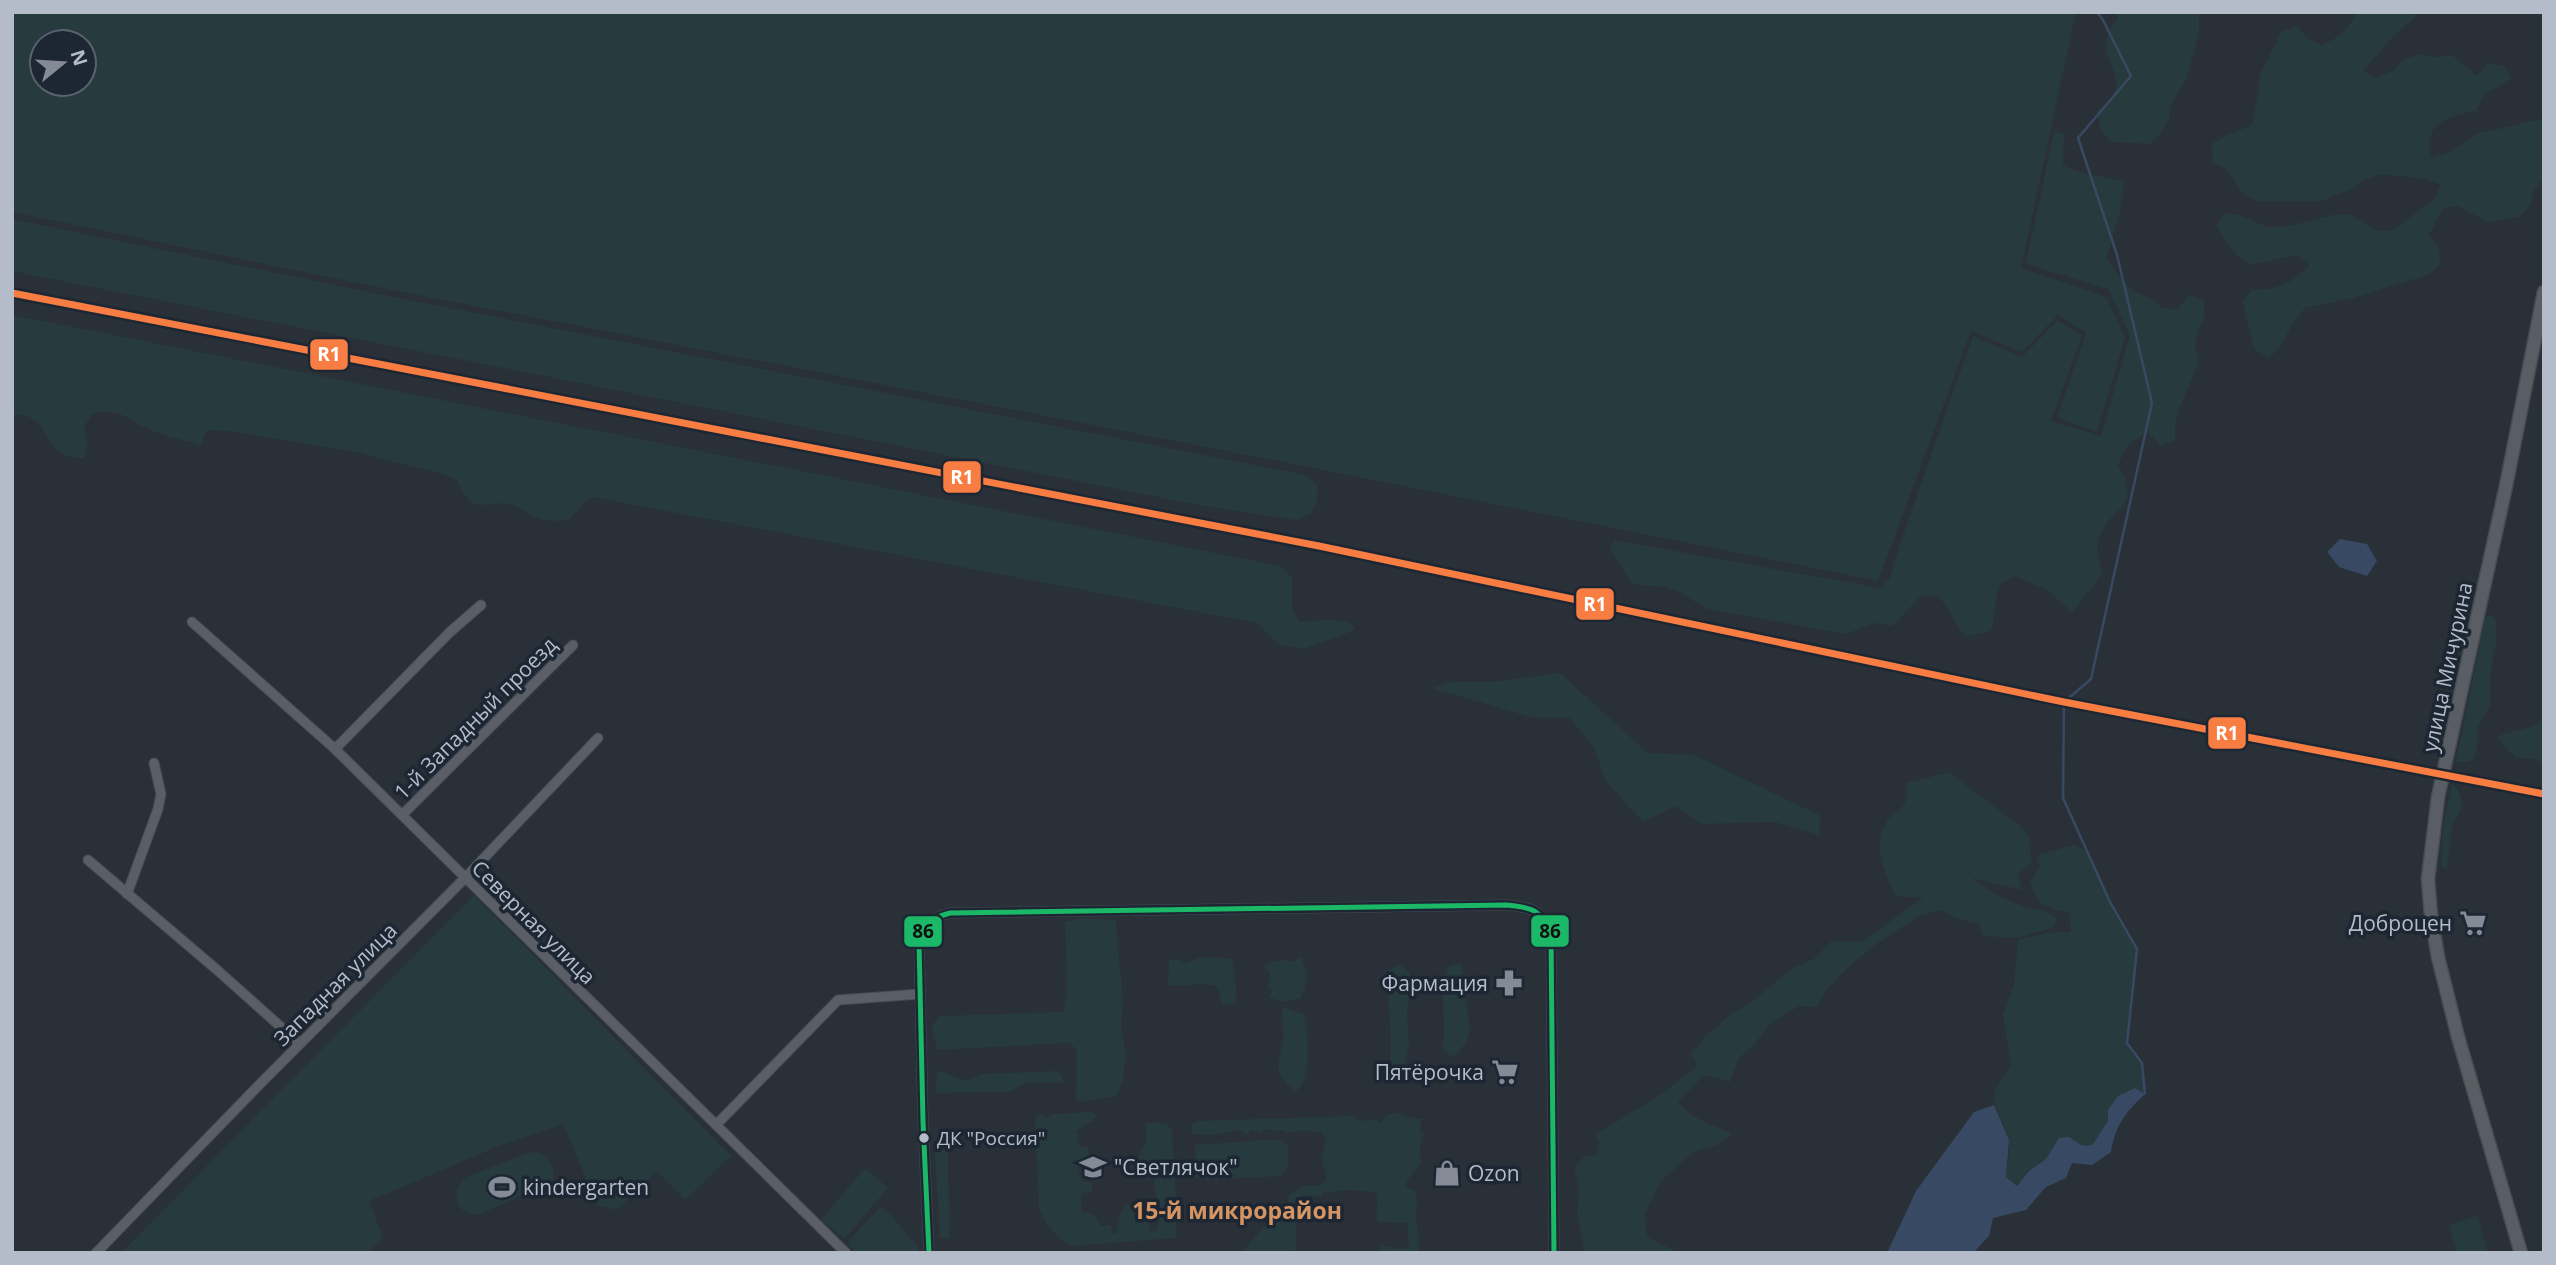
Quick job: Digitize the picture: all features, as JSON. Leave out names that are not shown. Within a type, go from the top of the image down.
[{"type":"main road","name":"улица Мичурина","points":[[2521,1253],[2458,1037],[2437,946],[2428,879],[2438,797],[2506,486],[2544,292]]},
{"type":"street","points":[[335,749],[450,632],[481,605]]},
{"type":"street","name":"Северная улица","points":[[192,622],[335,749],[846,1253]]},
{"type":"street","name":"1-й Западный проезд","points":[[402,815],[573,645]]},
{"type":"street","name":"Западная улица","points":[[96,1253],[465,878],[598,738]]},
{"type":"street","points":[[127,894],[158,809],[160,794],[154,763]]},
{"type":"street","points":[[88,860],[216,968],[300,1044]]},
{"type":"street","points":[[929,1253],[922,1121],[919,942],[923,929],[934,918],[950,913],[1506,905],[1530,907],[1544,919],[1551,934],[1554,1253]]},
{"type":"street","points":[[716,1125],[838,999],[920,995]]},
{"type":"green space","points":[[12,12],[2076,12],[2021,268],[2106,297],[2125,337],[2097,432],[2057,418],[2086,333],[2058,315],[2022,352],[1971,331],[1878,581],[1232,452],[392,290],[12,212]]},
{"type":"green space","points":[[2117,12],[2202,12],[2186,80],[2171,104],[2169,119],[2161,133],[2150,144],[2111,142],[2100,129],[2097,112],[2113,96],[2116,87],[2106,42],[2118,19]]},
{"type":"green space","points":[[2357,12],[2414,12],[2415,17],[2363,71],[2376,78],[2392,71],[2404,59],[2420,54],[2435,57],[2452,55],[2477,76],[2487,63],[2504,66],[2511,79],[2484,95],[2477,110],[2448,119],[2434,128],[2429,145],[2431,158],[2448,153],[2476,134],[2540,119],[2544,122],[2544,178],[2534,190],[2530,206],[2519,217],[2487,222],[2458,206],[2443,208],[2429,235],[2439,247],[2440,264],[2430,274],[2353,298],[2305,308],[2279,348],[2269,358],[2254,349],[2243,302],[2252,289],[2269,289],[2284,284],[2310,265],[2297,255],[2249,265],[2236,254],[2216,227],[2224,213],[2239,215],[2268,227],[2285,227],[2333,215],[2349,214],[2377,231],[2394,230],[2433,200],[2441,185],[2426,179],[2380,174],[2322,201],[2257,201],[2243,194],[2227,169],[2213,162],[2211,145],[2253,124],[2260,75],[2281,32],[2297,26],[2307,38],[2321,45],[2342,33]]},
{"type":"green space","points":[[2054,131],[2064,134],[2063,165],[2078,172],[2124,182],[2120,212],[2107,257],[2124,282],[2162,308],[2178,309],[2188,295],[2204,300],[2204,316],[2195,347],[2199,362],[2179,409],[2175,440],[2160,445],[2149,433],[2133,441],[2124,453],[2118,465],[2128,491],[2126,500],[2109,520],[2098,542],[2102,575],[2072,612],[2047,590],[2015,576],[2000,584],[1991,631],[1965,637],[1939,596],[1923,595],[1891,626],[1875,623],[1846,634],[1707,609],[1679,592],[1663,587],[1632,584],[1610,549],[1614,540],[1880,588],[1890,578],[1973,336],[2022,357],[2058,320],[2082,336],[2051,421],[2101,436],[2130,335],[2108,289],[2026,264]]},
{"type":"green space","points":[[12,219],[393,297],[1306,475],[1317,485],[1317,500],[1311,514],[1296,520],[1198,505],[12,271]]},
{"type":"green space","points":[[12,315],[1281,566],[1292,578],[1292,609],[1299,622],[1350,622],[1355,630],[1303,649],[1278,644],[1257,623],[592,497],[570,519],[548,520],[512,505],[474,504],[457,480],[434,471],[361,453],[237,432],[207,430],[201,445],[159,433],[111,412],[92,414],[84,427],[88,443],[84,458],[71,457],[52,445],[33,419],[24,415],[12,415]]},
{"type":"green space","points":[[2491,614],[2496,620],[2496,644],[2490,675],[2490,706],[2477,728],[2478,743],[2474,759],[2456,762],[2485,618]]},
{"type":"green space","points":[[1560,673],[1648,753],[1694,755],[1821,816],[1819,835],[1775,822],[1702,824],[1675,806],[1643,822],[1606,782],[1594,748],[1570,718],[1530,717],[1432,688],[1452,682],[1491,682]]},
{"type":"green space","points":[[2544,719],[2544,763],[2532,758],[2516,758],[2496,737],[2532,726]]},
{"type":"green space","points":[[1949,772],[2028,835],[2032,862],[2018,874],[2022,890],[1972,878],[2007,900],[2053,915],[2057,918],[2054,927],[2018,938],[1983,936],[1979,924],[1954,918],[1942,910],[1919,916],[1872,947],[1842,973],[1824,993],[1817,1007],[1799,1006],[1768,1026],[1753,1046],[1739,1058],[1730,1082],[1704,1075],[1678,1102],[1696,1117],[1732,1134],[1720,1144],[1693,1152],[1660,1182],[1645,1214],[1647,1237],[1680,1253],[1585,1253],[1577,1213],[1579,1188],[1574,1167],[1584,1157],[1597,1155],[1599,1142],[1595,1135],[1663,1093],[1697,1066],[1691,1053],[1705,1037],[1794,967],[1814,959],[1832,941],[1861,942],[1923,898],[1896,896],[1881,858],[1880,839],[1888,820],[1905,804],[1907,783]]},
{"type":"green space","points":[[2452,784],[2458,789],[2463,805],[2452,826],[2447,869],[2441,866],[2443,826]]},
{"type":"green space","points":[[2074,845],[2086,850],[2110,902],[2137,949],[2127,1043],[2142,1063],[2145,1094],[2135,1088],[2093,1144],[2083,1146],[2069,1137],[2059,1138],[2046,1159],[2029,1171],[2017,1186],[2006,1177],[2009,1142],[1994,1101],[1997,1087],[2011,1066],[2003,1015],[2014,984],[2018,940],[2046,933],[2071,932],[2069,913],[2053,909],[2039,901],[2030,881],[2040,867],[2037,855]]},
{"type":"green space","points":[[474,895],[731,1156],[685,1200],[657,1171],[617,1210],[597,1205],[563,1124],[499,1146],[369,1201],[383,1238],[367,1253],[121,1253]]},
{"type":"green space","points":[[1082,918],[1116,920],[1123,1003],[1121,1026],[1126,1054],[1123,1080],[1117,1096],[1076,1102],[1077,1051],[1070,1043],[937,1050],[932,1026],[939,1016],[1063,1012],[1067,993],[1065,922]]},
{"type":"green space","points":[[1300,957],[1307,977],[1301,998],[1282,1002],[1269,997],[1272,988],[1268,990],[1270,972],[1264,966],[1278,961],[1293,962]]},
{"type":"green space","points":[[1199,958],[1232,959],[1237,994],[1235,1003],[1222,1004],[1217,986],[1168,985],[1169,960],[1177,959],[1185,963]]},
{"type":"green space","points":[[1461,963],[1470,1030],[1466,1043],[1453,1058],[1442,1049],[1443,987],[1448,967]]},
{"type":"green space","points":[[1399,964],[1409,972],[1409,1043],[1404,1072],[1393,1079],[1388,979],[1389,970]]},
{"type":"green space","points":[[1283,1007],[1304,1014],[1305,1020],[1307,1069],[1303,1083],[1296,1092],[1279,1072]]},
{"type":"green space","points":[[937,1070],[967,1081],[982,1074],[1059,1071],[1064,1082],[1026,1083],[1009,1092],[935,1093]]},
{"type":"green space","points":[[1091,1112],[1097,1115],[1094,1120],[1076,1131],[1080,1146],[1090,1151],[1089,1156],[1079,1164],[1078,1172],[1084,1182],[1092,1182],[1092,1192],[1083,1193],[1081,1197],[1082,1212],[1094,1216],[1101,1226],[1111,1225],[1112,1233],[1116,1234],[1122,1209],[1136,1204],[1145,1207],[1151,1232],[1157,1230],[1159,1220],[1152,1166],[1146,1164],[1143,1177],[1136,1180],[1132,1168],[1146,1142],[1146,1123],[1166,1123],[1172,1131],[1176,1238],[1071,1246],[1048,1225],[1039,1208],[1035,1117],[1039,1114],[1046,1118],[1053,1114]]},
{"type":"green space","points":[[1393,1113],[1422,1119],[1419,1130],[1424,1133],[1420,1147],[1421,1163],[1407,1181],[1406,1187],[1415,1190],[1418,1253],[1377,1253],[1381,1245],[1403,1249],[1409,1246],[1407,1223],[1378,1222],[1375,1192],[1344,1190],[1328,1193],[1326,1190],[1321,1196],[1302,1195],[1293,1204],[1296,1215],[1296,1249],[1288,1253],[1242,1253],[1270,1221],[1288,1207],[1288,1196],[1295,1190],[1309,1185],[1317,1186],[1326,1181],[1321,1158],[1326,1140],[1322,1132],[1287,1133],[1283,1130],[1277,1132],[1265,1129],[1260,1133],[1251,1130],[1247,1135],[1237,1129],[1221,1134],[1198,1135],[1193,1134],[1191,1125],[1196,1121],[1354,1116],[1359,1121],[1376,1119],[1381,1124],[1385,1116]]},
{"type":"green space","points":[[938,1131],[949,1139],[950,1239],[940,1238],[934,1142]]},
{"type":"green space","points":[[1279,1139],[1288,1146],[1288,1168],[1281,1176],[1201,1180],[1196,1177],[1195,1145]]},
{"type":"green space","name":"kindergarten","points":[[536,1152],[551,1164],[554,1173],[552,1183],[480,1214],[465,1212],[460,1207],[456,1195],[461,1182],[467,1177],[527,1153]]},
{"type":"green space","points":[[865,1168],[888,1188],[844,1239],[821,1220]]},
{"type":"green space","points":[[880,1207],[890,1214],[919,1248],[918,1253],[857,1253],[847,1243]]},
{"type":"green space","points":[[2477,1216],[2488,1253],[2457,1253],[2449,1225]]},
{"type":"water","points":[[2340,539],[2367,544],[2377,561],[2367,576],[2339,567],[2327,552]]},
{"type":"water","points":[[2135,1088],[2145,1094],[2122,1120],[2111,1152],[2092,1165],[2072,1163],[2066,1178],[2046,1187],[2026,1210],[1993,1218],[1989,1236],[1973,1253],[1887,1253],[1916,1191],[1974,1112],[1994,1105],[2009,1140],[2006,1177],[2017,1186],[2029,1171],[2046,1159],[2059,1138],[2069,1137],[2081,1145],[2093,1144],[2108,1121],[2108,1110],[2118,1096]]},
{"type":"waterway","points":[[2097,12],[2131,76],[2078,138],[2117,255],[2152,403],[2091,679],[2064,702],[2063,798],[2110,902],[2137,949],[2127,1043],[2142,1063],[2145,1094]]},
{"type":"transit line","name":"R1","points":[[12,293],[1319,546],[2064,702],[2544,794]]},
{"type":"transit line","name":"86","points":[[929,1253],[919,942],[926,926],[933,920],[950,913],[1506,905],[1522,907],[1539,914],[1551,934],[1554,1253]]},
{"type":"place","name":"Доброцен","points":[[2473,923]]},
{"type":"place","name":"Фармация","points":[[1509,983]]},
{"type":"place","name":"Пятёрочка","points":[[1505,1072]]},
{"type":"place","name":"ДК \"Россия\"","points":[[924,1138]]},
{"type":"place","name":"\"Светлячок\"","points":[[1093,1167]]},
{"type":"place","name":"Ozon","points":[[1447,1173]]},
{"type":"place","name":"kindergarten","points":[[502,1187]]},
{"type":"district","name":"15-й микрорайон","points":[[1237,1210]]}]
